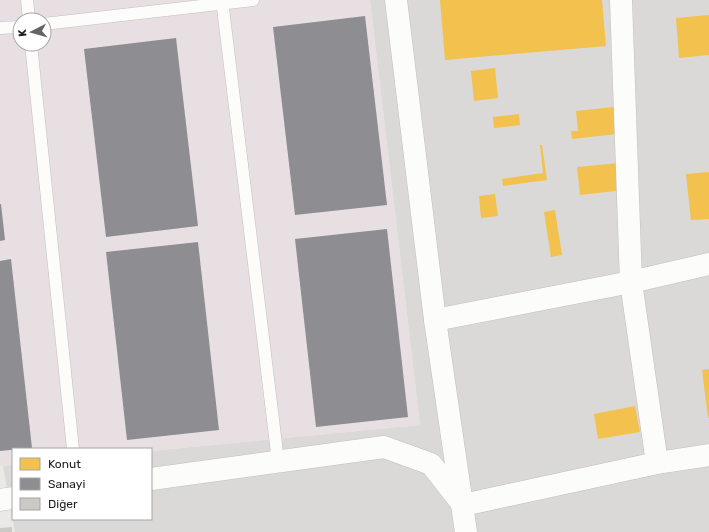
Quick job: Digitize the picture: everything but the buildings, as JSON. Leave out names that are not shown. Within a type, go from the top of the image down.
[{"type":"street","points":[[396,0],[435,320],[466,532]]},
{"type":"street","points":[[621,0],[631,282],[657,463]]},
{"type":"street","points":[[435,320],[631,282],[709,264]]},
{"type":"street","points":[[152,479],[384,447],[431,464],[463,505]]},
{"type":"street","points":[[463,505],[657,463],[709,455]]},
{"type":"street","points":[[0,500],[12,498]]},
{"type":"lane","points":[[26,0],[28,12]]},
{"type":"lane","points":[[52,23],[222,2],[253,0]]},
{"type":"lane","points":[[222,2],[278,462]]},
{"type":"lane","points":[[0,28],[12,27]]},
{"type":"lane","points":[[32,52],[73,448]]},
{"type":"shaded area","points":[[0,0],[370,0],[420,425],[152,451],[152,448],[12,448],[12,465],[0,466]]},
{"type":"shaded area","points":[[370,0],[709,0],[709,532],[15,532],[13,520],[152,520],[152,451],[420,425]]},
{"type":"shaded area","points":[[12,465],[12,516],[3,466]]}]
